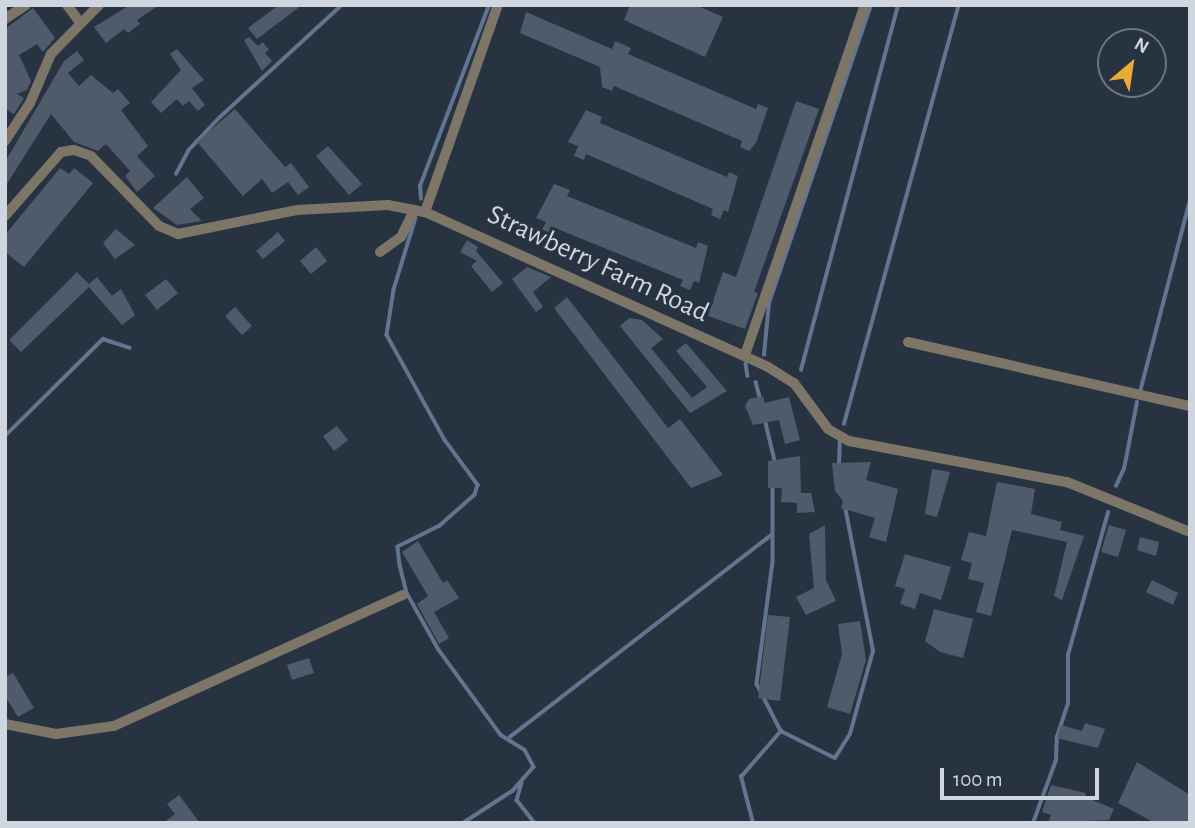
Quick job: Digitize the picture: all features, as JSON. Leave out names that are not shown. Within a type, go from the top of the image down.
[{"type":"street","points":[[5,19],[26,5]]},
{"type":"street","points":[[67,5],[79,21]]},
{"type":"street","points":[[5,141],[30,103],[51,54],[79,21],[99,5]]},
{"type":"street","points":[[380,252],[401,237],[419,211],[498,5]]},
{"type":"street","points":[[745,355],[865,5]]},
{"type":"street","name":"Strawberry Farm Road","points":[[5,216],[61,152],[74,150],[91,156],[159,226],[178,234],[298,209],[388,205],[419,211],[745,355],[794,383],[828,429],[849,441],[1068,482],[1190,532]]},
{"type":"street","points":[[908,342],[1190,406]]},
{"type":"street","points":[[5,724],[55,734],[114,726],[402,595]]},
{"type":"building","points":[[130,5],[159,5],[137,20],[140,24],[128,33],[124,29],[106,43],[94,27]]},
{"type":"building","points":[[279,5],[302,5],[257,39],[248,28]]},
{"type":"building","points":[[630,5],[696,5],[723,17],[705,57],[624,20]]},
{"type":"building","points":[[33,8],[55,38],[43,52],[37,44],[19,55],[31,81],[27,90],[17,94],[24,98],[14,114],[5,109],[5,29]]},
{"type":"building","points":[[526,12],[612,49],[615,41],[631,48],[628,54],[756,109],[758,104],[768,108],[756,143],[749,151],[740,147],[742,141],[614,86],[612,91],[602,87],[600,67],[520,33]]},
{"type":"building","points":[[249,37],[258,46],[263,42],[269,50],[265,53],[272,61],[262,71],[244,40]]},
{"type":"building","points":[[177,49],[204,80],[192,88],[205,105],[198,111],[189,101],[183,106],[177,99],[161,113],[151,102],[181,70],[170,54]]},
{"type":"building","points":[[77,51],[84,60],[68,73],[79,86],[91,75],[113,93],[118,89],[130,103],[121,110],[148,146],[137,156],[155,176],[137,192],[125,176],[130,171],[106,144],[98,151],[74,142],[51,114],[5,187],[5,162],[64,61]]},
{"type":"building","points":[[796,101],[819,109],[754,292],[758,293],[745,329],[708,316],[723,272],[736,277]]},
{"type":"building","points":[[235,109],[285,167],[291,163],[309,187],[298,195],[288,182],[272,193],[262,179],[243,196],[197,142]]},
{"type":"building","points":[[586,110],[602,117],[600,123],[727,177],[729,172],[738,176],[728,212],[724,210],[720,219],[711,215],[713,209],[586,154],[584,160],[574,156],[578,146],[568,142]]},
{"type":"building","points":[[328,146],[362,184],[349,195],[316,156]]},
{"type":"building","points":[[60,168],[69,174],[74,168],[93,183],[24,267],[5,252],[5,235]]},
{"type":"building","points":[[187,177],[204,198],[190,209],[202,221],[177,225],[153,208]]},
{"type":"building","points":[[554,184],[570,190],[567,196],[696,248],[698,242],[708,246],[699,283],[694,281],[690,290],[680,286],[683,280],[555,228],[553,235],[542,230],[546,222],[536,218]]},
{"type":"building","points":[[116,229],[135,245],[115,259],[103,243]]},
{"type":"building","points":[[278,232],[285,241],[263,259],[256,251]]},
{"type":"building","points":[[467,240],[478,247],[476,251],[503,283],[492,292],[471,266],[477,261],[460,252]]},
{"type":"building","points":[[316,247],[327,261],[311,274],[300,261]]},
{"type":"building","points":[[527,267],[551,277],[533,292],[543,307],[536,312],[512,279]]},
{"type":"building","points":[[77,272],[89,284],[97,277],[112,296],[121,289],[135,315],[122,325],[89,287],[21,352],[9,340]]},
{"type":"building","points":[[166,279],[178,293],[157,310],[145,295]]},
{"type":"building","points":[[567,297],[668,428],[680,419],[723,475],[691,488],[554,308]]},
{"type":"building","points":[[235,307],[252,326],[242,335],[225,316]]},
{"type":"building","points":[[629,318],[642,320],[663,339],[651,348],[692,398],[707,387],[676,351],[686,343],[727,391],[690,413],[620,326]]},
{"type":"building","points":[[763,396],[765,403],[789,397],[800,440],[785,444],[779,420],[753,425],[745,406],[749,399]]},
{"type":"building","points":[[337,426],[348,440],[334,451],[323,436]]},
{"type":"building","points":[[800,456],[801,493],[811,493],[815,512],[797,513],[797,503],[781,502],[782,488],[768,488],[768,461]]},
{"type":"building","points":[[871,462],[866,480],[898,489],[886,542],[869,537],[875,518],[841,508],[843,501],[835,491],[832,463]]},
{"type":"building","points":[[932,469],[950,472],[937,517],[925,514]]},
{"type":"building","points":[[997,482],[1035,489],[1031,514],[1062,522],[1060,530],[1084,536],[1062,600],[1054,596],[1067,542],[1012,530],[991,616],[976,612],[984,583],[968,579],[972,563],[961,560],[969,532],[986,536]]},
{"type":"building","points":[[825,525],[826,580],[836,601],[806,615],[796,597],[814,588],[809,534]]},
{"type":"building","points":[[1109,525],[1126,530],[1118,557],[1101,552]]},
{"type":"building","points":[[1140,537],[1159,542],[1156,556],[1137,550]]},
{"type":"building","points":[[418,541],[443,583],[447,580],[459,598],[434,612],[449,638],[439,644],[417,604],[428,596],[402,552]]},
{"type":"building","points":[[905,554],[951,567],[941,600],[920,593],[915,609],[900,604],[905,589],[895,586]]},
{"type":"building","points":[[1152,580],[1178,593],[1173,605],[1146,592]]},
{"type":"building","points":[[934,609],[973,619],[963,658],[940,652],[925,641]]},
{"type":"building","points":[[768,615],[790,617],[780,701],[758,698]]},
{"type":"building","points":[[860,621],[866,660],[850,714],[827,707],[842,654],[838,624]]},
{"type":"building","points":[[309,658],[314,673],[292,680],[287,665]]},
{"type":"building","points":[[13,673],[34,708],[18,717],[5,696],[5,677]]},
{"type":"building","points":[[1085,723],[1105,729],[1098,748],[1057,738],[1061,725],[1082,731]]},
{"type":"building","points":[[1137,762],[1190,795],[1190,823],[1155,823],[1118,803]]},
{"type":"building","points":[[1051,785],[1086,793],[1085,797],[1114,809],[1109,820],[1048,823],[1051,815],[1042,812]]},
{"type":"building","points":[[179,795],[200,823],[163,823],[175,814],[167,804]]},
{"type":"waterway","points":[[176,174],[188,151],[219,118],[342,5]]},
{"type":"waterway","points":[[421,199],[420,186],[489,5]]},
{"type":"waterway","points":[[764,355],[769,303],[871,5]]},
{"type":"waterway","points":[[801,370],[898,5]]},
{"type":"waterway","points":[[844,424],[959,5]]},
{"type":"waterway","points":[[1140,392],[1190,200]]},
{"type":"waterway","points":[[416,218],[394,290],[387,335],[445,440],[478,485],[475,495],[440,526],[398,547],[400,565],[407,593],[439,650],[501,735],[525,750],[534,767],[513,791],[464,823]]},
{"type":"waterway","points":[[5,436],[103,339],[130,348]]},
{"type":"waterway","points":[[746,364],[748,376]]},
{"type":"waterway","points":[[756,382],[761,401]]},
{"type":"waterway","points":[[1116,486],[1124,469],[1137,402]]},
{"type":"waterway","points":[[765,419],[775,461]]},
{"type":"waterway","points":[[839,465],[840,438]]},
{"type":"waterway","points":[[773,486],[773,562],[757,684],[781,731],[835,758],[850,734],[873,651],[845,507]]},
{"type":"waterway","points":[[1033,823],[1056,760],[1057,737],[1068,704],[1068,655],[1108,513]]},
{"type":"waterway","points":[[510,737],[771,535]]},
{"type":"waterway","points":[[753,823],[741,777],[781,731]]},
{"type":"waterway","points":[[522,783],[517,800],[535,823]]}]
